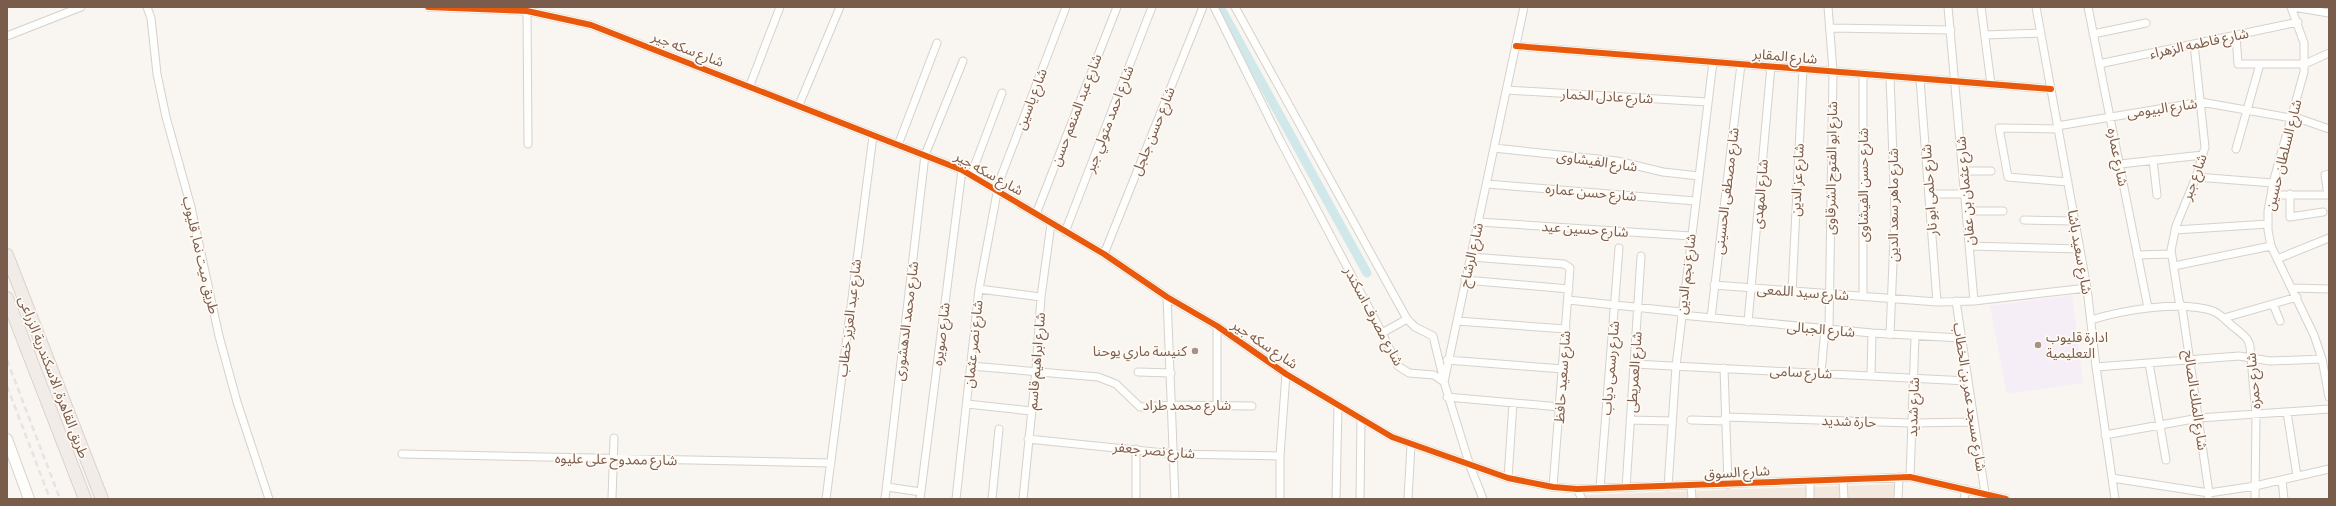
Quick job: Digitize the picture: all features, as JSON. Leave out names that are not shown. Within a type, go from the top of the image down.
[{"type":"highway","name":"طريق القاهرة, الاسكندرية الزراعى","points":[[7,255],[102,499]]},
{"type":"highway","name":"طريق القاهرة, الاسكندرية الزراعى","points":[[7,298],[85,499]]},
{"type":"main road","points":[[7,440],[10,455],[29,499]]},
{"type":"street","points":[[7,36],[81,7]]},
{"type":"street","name":"طريق ميت نما, قليوب","points":[[147,7],[151,18],[157,74],[166,117],[191,207],[219,336],[237,402],[269,499]]},
{"type":"street","name":"شارع سكه جير","points":[[428,7],[527,11],[591,25],[800,104],[873,136],[962,170],[1104,254],[1167,297],[1217,326],[1286,374],[1392,437],[1470,466]]},
{"type":"street","points":[[750,86],[780,7]]},
{"type":"street","points":[[800,104],[840,7]]},
{"type":"street","name":"شارع ياسين","points":[[998,191],[999,182],[1066,7]]},
{"type":"street","name":"شارع عبد المنعم حسن","points":[[1036,214],[1117,7]]},
{"type":"street","name":"شارع احمد متولي جبر","points":[[1065,232],[1152,7]]},
{"type":"street","name":"شارع حسن جلجل","points":[[1104,254],[1202,7]]},
{"type":"street","name":"شارع مصرف اسكندر","points":[[1214,7],[1281,142],[1382,333],[1394,360],[1403,371],[1428,374],[1444,382]]},
{"type":"street","name":"شارع مصرف اسكندر","points":[[1235,7],[1407,319],[1415,327],[1433,336],[1444,382]]},
{"type":"street","name":"شارع الرشاح","points":[[1483,499],[1470,466],[1447,397],[1444,382],[1447,360],[1479,222],[1524,7]]},
{"type":"street","name":"شارع ابو الفتوح الشرقاوى","points":[[1821,374],[1827,330],[1829,293],[1833,72],[1828,7]]},
{"type":"street","name":"شارع عثمان بن عفان","points":[[1948,7],[1974,300]]},
{"type":"street","points":[[1981,7],[1991,84]]},
{"type":"street","name":"شارع سعيد باشا","points":[[2036,7],[2087,288],[2105,435],[2115,499]]},
{"type":"street","name":"شارع عماره","points":[[2088,7],[2148,308]]},
{"type":"street","points":[[2292,7],[2329,13]]},
{"type":"street","name":"شارع السلطان حسين","points":[[2292,7],[2304,43],[2305,64],[2303,80],[2273,183],[2268,224],[2272,246],[2277,259],[2293,288],[2326,368],[2329,397]]},
{"type":"street","points":[[527,11],[528,144]]},
{"type":"street","name":"شارع فاطمه الزهراء","points":[[2099,64],[2298,22]]},
{"type":"street","points":[[2093,34],[2146,23]]},
{"type":"street","points":[[1830,28],[1951,30]]},
{"type":"street","points":[[1985,35],[2041,33]]},
{"type":"street","points":[[2236,35],[2237,63],[2305,64],[2329,53]]},
{"type":"street","points":[[898,145],[937,44]]},
{"type":"street","name":"شارع جبر","points":[[2182,308],[2179,301],[2171,254],[2175,230],[2196,177],[2203,155],[2205,139],[2194,44]]},
{"type":"street","name":"شارع المقابر","points":[[1516,46],[2051,89]]},
{"type":"street","name":"شارع محمد الدهشورى","points":[[885,499],[925,155],[963,61]]},
{"type":"street","name":"شارع نجم الدين","points":[[1668,487],[1681,314],[1713,62]]},
{"type":"street","name":"شارع مصطفى الحسينى","points":[[1711,318],[1741,64]]},
{"type":"street","points":[[2236,149],[2260,64]]},
{"type":"street","name":"شارع المهدى","points":[[1748,322],[1770,66]]},
{"type":"street","name":"شارع عز الدين","points":[[1792,291],[1803,69]]},
{"type":"street","name":"شارع حسن الفيشاوى","points":[[1863,74],[1863,296]]},
{"type":"street","name":"شارع ماهر سعد الدين","points":[[1890,76],[1894,184],[1890,335]]},
{"type":"street","name":"شارع حلمى ابو نار","points":[[1920,78],[1937,302]]},
{"type":"street","name":"شارع عادل الخمار","points":[[1507,90],[1708,102]]},
{"type":"street","points":[[971,175],[1002,93]]},
{"type":"street","name":"شارع البيومى","points":[[2068,182],[2008,177],[2000,128],[2058,128],[2110,116],[2201,102],[2292,117],[2329,129]]},
{"type":"street","name":"شارع عبد العزيز خطاب","points":[[826,499],[873,136]]},
{"type":"street","name":"شارع الفيشاوى","points":[[1494,148],[1617,161],[1663,172],[1699,176]]},
{"type":"street","points":[[2120,164],[2203,155]]},
{"type":"street","points":[[2153,160],[2157,195]]},
{"type":"street","name":"شارع صويره","points":[[921,495],[962,170]]},
{"type":"street","points":[[1963,172],[1991,171]]},
{"type":"street","points":[[2271,195],[2329,195],[2325,175],[2329,174]]},
{"type":"street","points":[[2196,177],[2273,183]]},
{"type":"street","name":"شارع حسن عماره","points":[[1487,184],[1695,201]]},
{"type":"street","name":"شارع نصر عثمان","points":[[956,499],[972,366],[979,289],[998,191]]},
{"type":"street","points":[[1929,194],[1965,194]]},
{"type":"street","points":[[2290,194],[2290,217],[2323,212]]},
{"type":"street","points":[[1966,210],[2003,211]]},
{"type":"street","points":[[2024,220],[2075,221]]},
{"type":"street","name":"شارع حسين عيد","points":[[1479,222],[1691,236]]},
{"type":"street","name":"شارع ابراهيم قاسم","points":[[1023,499],[1036,370],[1041,297],[1052,224]]},
{"type":"street","points":[[2175,230],[2268,224]]},
{"type":"street","points":[[2277,259],[2329,238]]},
{"type":"street","points":[[1969,246],[2080,249]]},
{"type":"street","points":[[2174,266],[2272,246]]},
{"type":"street","name":"شارع رسمى دياب","points":[[1600,488],[1620,248]]},
{"type":"street","points":[[2137,255],[2171,254]]},
{"type":"street","name":"شارع العمريطى","points":[[1626,488],[1641,256]]},
{"type":"street","name":"شارع سعيد حافظ","points":[[1471,257],[1564,264],[1569,266],[1569,289],[1553,487]]},
{"type":"street","points":[[1465,280],[1569,289]]},
{"type":"street","name":"شارع سيد اللمعى","points":[[1714,286],[1829,293],[1937,302],[1956,302],[2087,288]]},
{"type":"street","points":[[2293,288],[2329,289]]},
{"type":"street","points":[[979,289],[1041,297]]},
{"type":"street","points":[[1167,297],[1175,499]]},
{"type":"street","points":[[2224,318],[2297,297]]},
{"type":"street","name":"شارع الجبالى","points":[[1568,300],[1638,307],[1711,318],[1827,330],[1890,335],[1961,338]]},
{"type":"street","name":"شارع مسجد عمر بن الخطاب","points":[[1956,302],[1973,422],[1988,496]]},
{"type":"street","points":[[2273,304],[2280,321]]},
{"type":"street","name":"شارع حمزه","points":[[2091,320],[2119,312],[2148,308],[2182,308],[2214,312],[2224,318],[2248,339],[2252,357],[2256,414],[2255,499]]},
{"type":"street","name":"شارع الملك الصالح","points":[[2182,308],[2208,496]]},
{"type":"street","points":[[1382,333],[1407,319]]},
{"type":"street","points":[[1457,322],[1566,329]]},
{"type":"street","points":[[1217,326],[1217,405]]},
{"type":"street","points":[[1871,376],[1872,333]]},
{"type":"street","name":"شارع شديد","points":[[1910,477],[1915,336]]},
{"type":"street","points":[[2096,367],[2190,359],[2252,357],[2270,361],[2322,359]]},
{"type":"street","points":[[1447,360],[1563,369]]},
{"type":"street","points":[[2149,363],[2166,460]]},
{"type":"street","name":"شارع سامى","points":[[1634,364],[1967,381]]},
{"type":"street","name":"شارع محمد طراد","points":[[972,366],[1036,370],[1098,377],[1116,384],[1140,407],[1172,405],[1252,406]]},
{"type":"street","points":[[1724,368],[1728,484]]},
{"type":"street","points":[[1138,372],[1171,373]]},
{"type":"street","points":[[1280,499],[1280,456],[1286,374]]},
{"type":"street","points":[[1447,397],[1560,407]]},
{"type":"street","points":[[1508,478],[1513,403]]},
{"type":"street","points":[[967,404],[1031,411]]},
{"type":"street","points":[[1336,499],[1338,405]]},
{"type":"street","points":[[2105,435],[2198,418],[2329,409]]},
{"type":"street","points":[[2286,412],[2297,476]]},
{"type":"street","points":[[1360,499],[1361,418]]},
{"type":"street","name":"حارة شديد","points":[[1691,420],[1725,419],[1912,423],[1973,422]]},
{"type":"street","points":[[1630,420],[1672,421]]},
{"type":"street","points":[[992,499],[999,429]]},
{"type":"street","points":[[612,499],[614,438]]},
{"type":"street","name":"شارع نصر جعفر","points":[[1028,439],[1174,454],[1280,456]]},
{"type":"street","points":[[1408,499],[1411,445]]},
{"type":"street","points":[[1136,449],[1136,499]]},
{"type":"street","name":"شارع ممدوح على عليوه","points":[[402,454],[831,463]]},
{"type":"street","name":"شارع السوق","points":[[1470,466],[1508,478],[1553,487],[1577,489],[1668,487],[1910,477],[2006,499]]},
{"type":"street","points":[[2112,478],[2208,496],[2329,469]]},
{"type":"street","points":[[1898,499],[1899,477]]},
{"type":"street","points":[[1843,480],[1844,499]]},
{"type":"street","points":[[2282,480],[2284,499]]},
{"type":"street","points":[[1810,481],[1810,499]]},
{"type":"street","points":[[1692,486],[1692,499]]},
{"type":"street","points":[[886,487],[921,495]]},
{"type":"street","points":[[1577,489],[1582,499]]},
{"type":"street","points":[[1964,499],[1966,489]]},
{"type":"shaded area","name":"ادارة قليوب التعليمية","points":[[2072,295],[2083,383],[2007,394],[1990,306]]},
{"type":"shaded area","points":[[1895,484],[1894,499],[1587,499],[1585,495]]},
{"type":"waterway","points":[[1220,7],[1367,273]]},
{"type":"railway","points":[[7,360],[60,499]]},
{"type":"railway","points":[[7,386],[50,499]]},
{"type":"cycle path","points":[[428,7],[527,11],[591,25],[962,170],[1104,254],[1167,297],[1217,326],[1286,374],[1392,437],[1508,478],[1553,487],[1577,489],[1910,477],[2006,499]]},
{"type":"cycle path","points":[[1516,46],[2051,89]]},
{"type":"place","name":"ادارة قليوب التعليمية","points":[[2038,345]]},
{"type":"place","name":"كنيسة ماري يوحنا","points":[[1195,351]]}]
